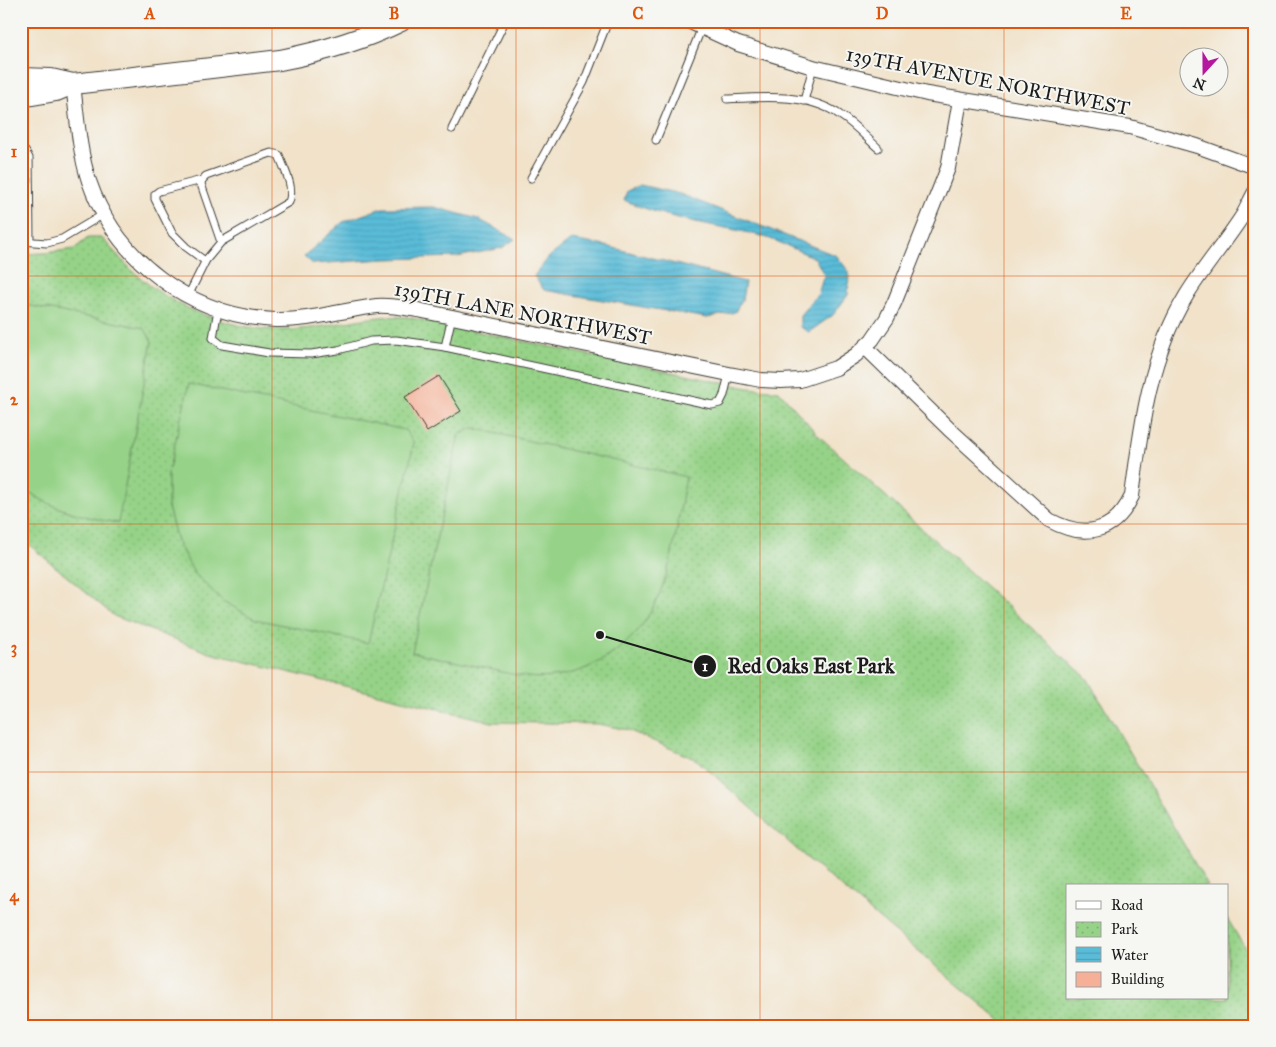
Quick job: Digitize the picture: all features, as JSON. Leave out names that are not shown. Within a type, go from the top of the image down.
[{"type":"street","points":[[21,97],[56,91],[73,84],[280,60],[340,46],[370,36],[400,21]]},
{"type":"street","name":"139TH AVENUE NORTHWEST","points":[[688,21],[703,25],[765,54],[813,67],[960,100],[1130,128],[1197,146],[1255,167]]},
{"type":"street","points":[[21,78],[51,79],[73,84]]},
{"type":"street","name":"139TH LANE NORTHWEST","points":[[73,84],[89,179],[104,214],[116,235],[141,263],[155,275],[188,296],[218,309],[275,320],[316,318],[379,306],[418,310],[729,374],[761,380],[782,381],[800,380],[836,368],[865,347],[880,330],[891,310],[948,168],[960,100]]},
{"type":"street","points":[[865,347],[949,429],[1049,520],[1063,528],[1085,532],[1105,527],[1125,510],[1132,496],[1149,387],[1156,361],[1175,316],[1191,289],[1243,215],[1255,192]]},
{"type":"lane","points":[[452,129],[505,21]]},
{"type":"lane","points":[[531,178],[584,82],[608,21]]},
{"type":"lane","points":[[656,140],[703,25]]},
{"type":"lane","points":[[804,101],[813,67]]},
{"type":"lane","points":[[727,99],[778,96],[829,108],[842,115],[878,148]]},
{"type":"lane","points":[[21,150],[25,151],[29,158],[30,241]]},
{"type":"lane","points":[[188,296],[205,262],[221,242],[289,202],[292,195],[279,155],[271,152],[206,176],[202,180],[159,190],[155,194],[155,199],[172,233],[205,262]]},
{"type":"lane","points":[[202,180],[201,184],[221,242]]},
{"type":"lane","points":[[21,241],[47,243],[62,239],[104,214]]},
{"type":"lane","points":[[218,309],[213,338],[222,345],[268,353],[311,354],[338,350],[371,341],[396,340],[445,347],[712,405],[720,403],[729,374]]},
{"type":"lane","points":[[445,347],[452,316]]},
{"type":"green space","points":[[88,238],[102,238],[126,264],[158,291],[196,312],[238,325],[281,330],[311,328],[360,319],[407,317],[748,388],[779,391],[818,435],[1087,678],[1207,884],[1066,884],[1066,1000],[1228,1000],[1228,920],[1255,965],[1255,1026],[999,1026],[1000,1020],[802,854],[697,760],[628,730],[598,724],[492,722],[210,653],[114,616],[21,538],[21,254],[74,249]]},
{"type":"green space","points":[[21,304],[144,328],[152,341],[118,523],[80,515],[54,506],[21,485]]},
{"type":"green space","points":[[189,384],[405,430],[414,443],[368,643],[255,619],[223,601],[194,573],[177,541],[168,507],[168,473]]},
{"type":"green space","points":[[473,428],[686,477],[671,557],[664,583],[654,606],[640,628],[621,647],[597,663],[563,675],[536,678],[412,652],[459,435]]},
{"type":"water","points":[[1137,21],[1206,21],[1206,24],[1193,30]]},
{"type":"water","points":[[640,185],[680,194],[837,256],[849,272],[848,295],[833,315],[809,332],[800,327],[800,315],[818,294],[824,275],[815,258],[762,236],[656,212],[624,200],[627,191]]},
{"type":"water","points":[[434,207],[478,219],[515,239],[502,248],[457,257],[384,259],[313,264],[304,256],[343,222],[382,208]]},
{"type":"water","points":[[571,240],[606,246],[745,282],[742,300],[735,312],[707,318],[544,290],[534,276],[549,257]]},
{"type":"building","points":[[439,376],[461,411],[427,432],[405,397]]},
{"type":"place","name":"Red Oaks East Park","points":[[600,635]]}]
